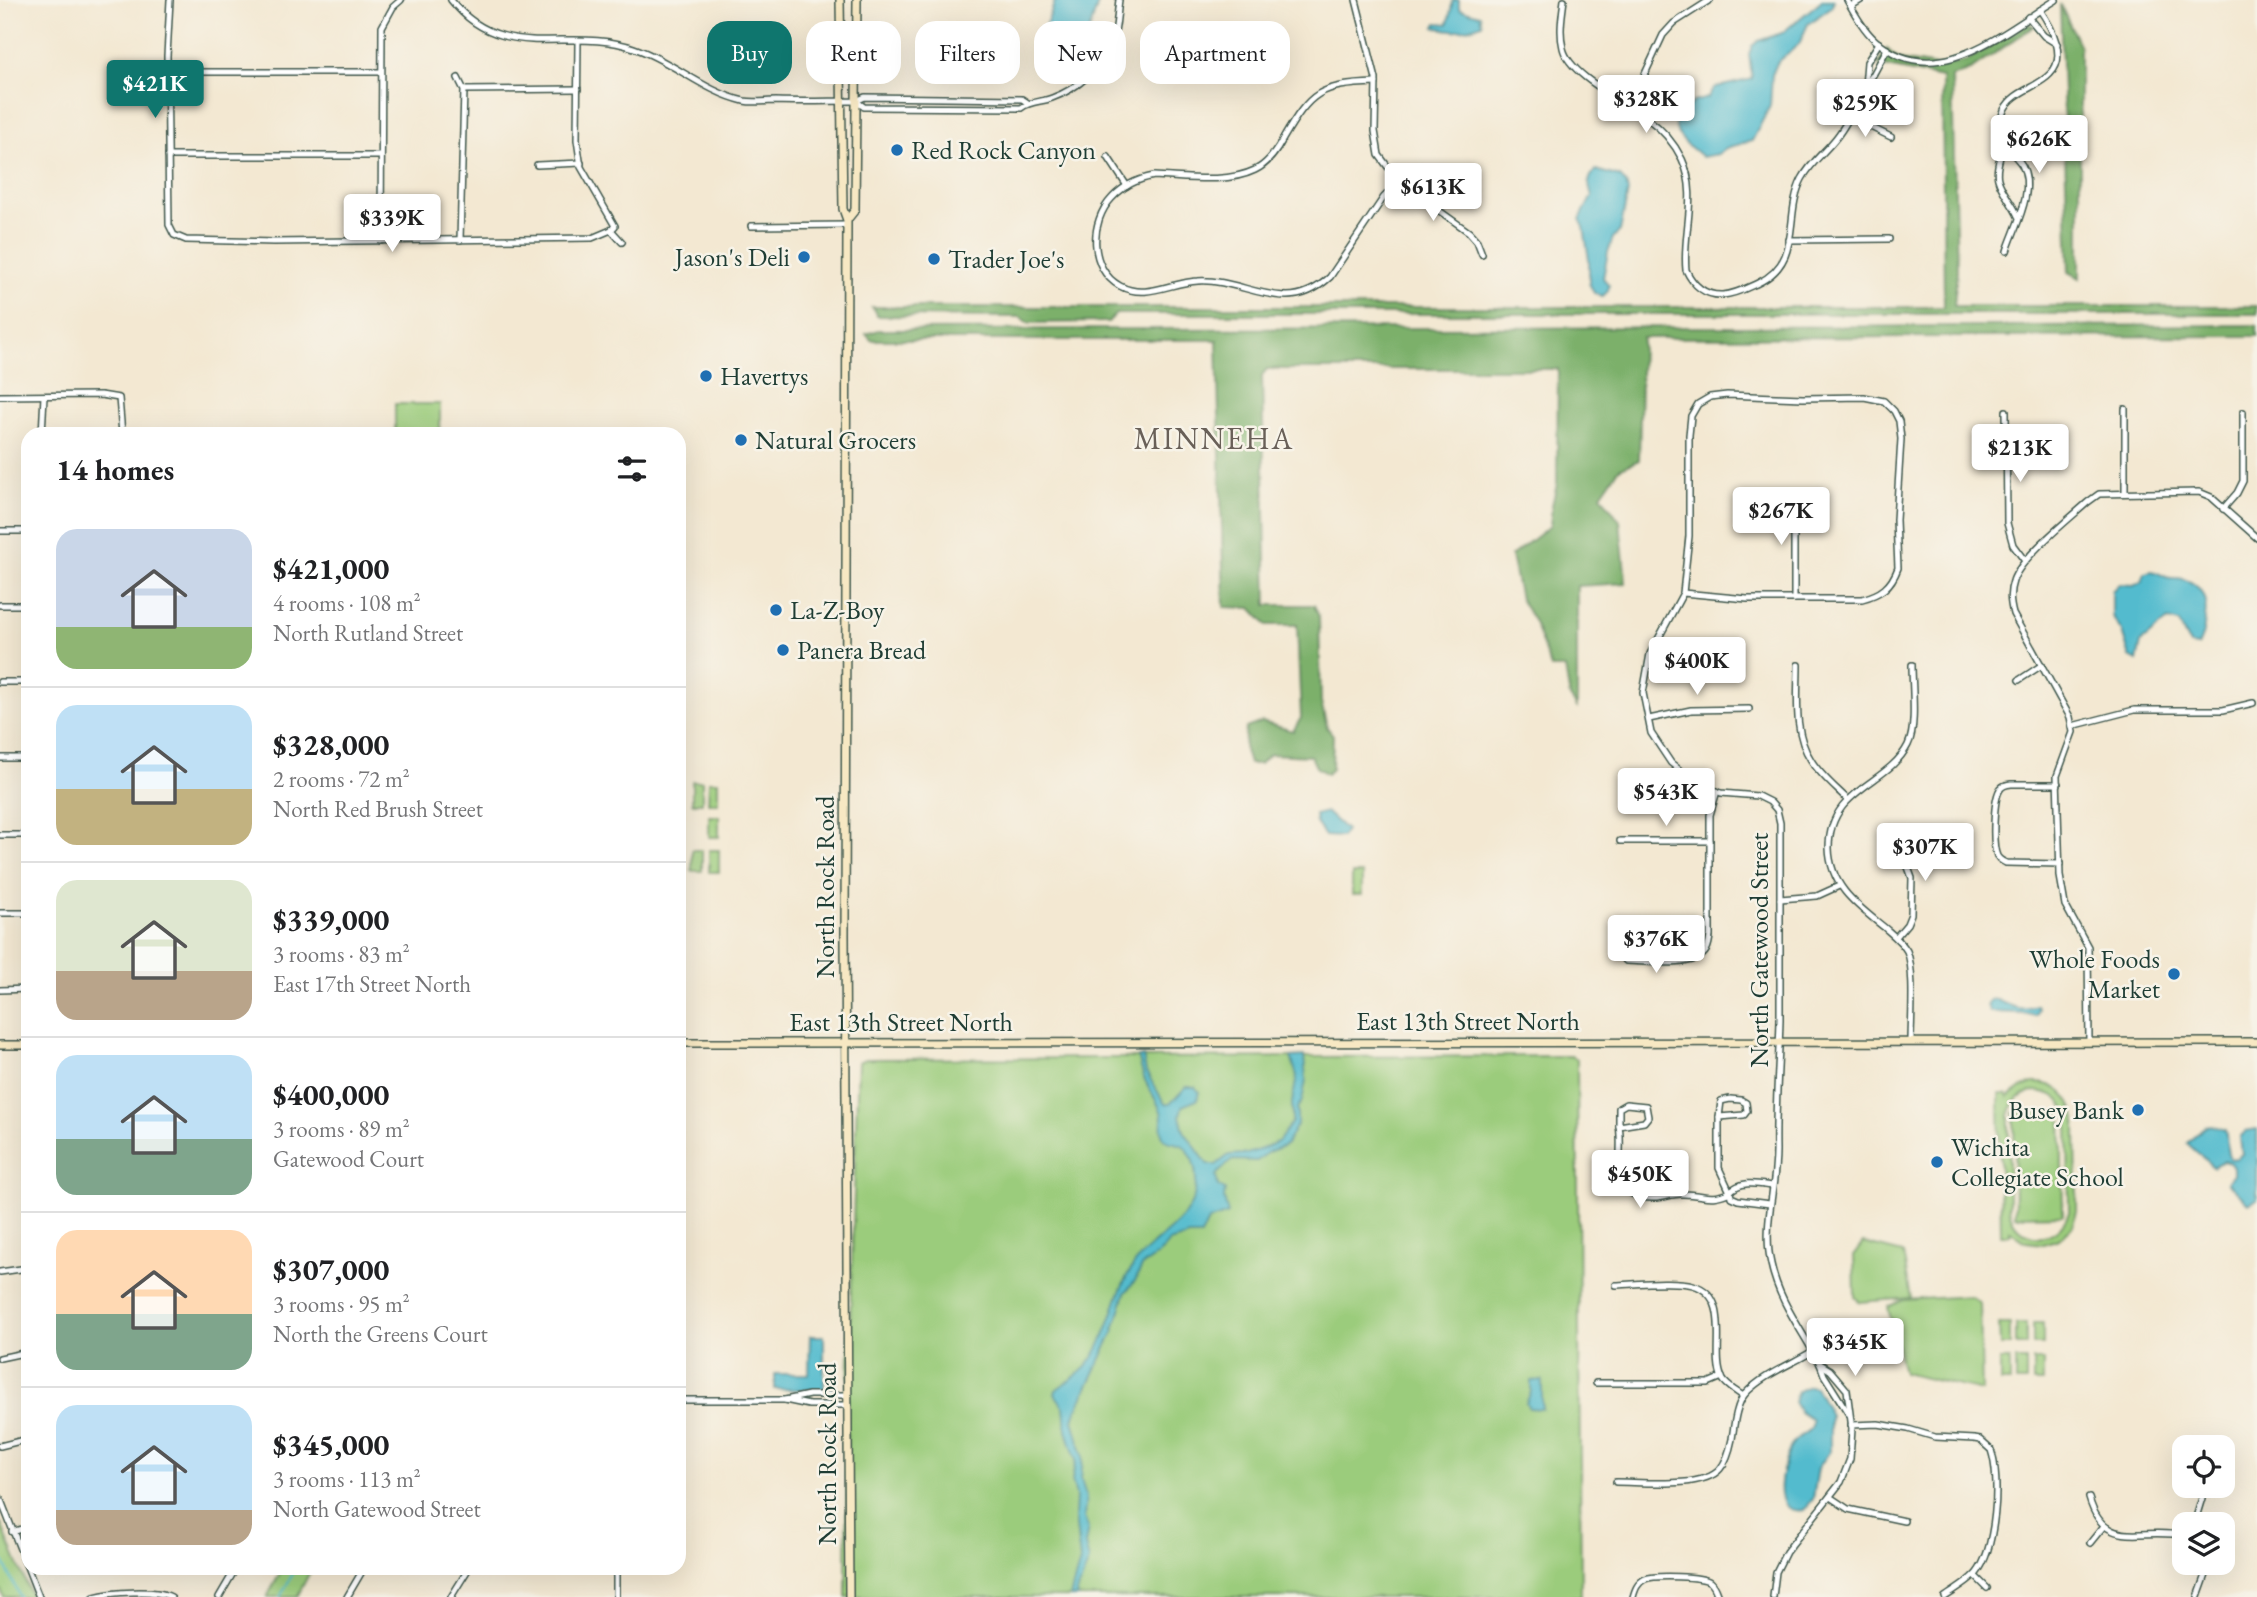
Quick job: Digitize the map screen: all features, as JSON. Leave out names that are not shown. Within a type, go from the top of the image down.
[{"type":"main road","name":"North Rock Road","points":[[841,0],[843,209],[847,222],[845,1043],[849,1597]]},
{"type":"main road","name":"North Rock Road","points":[[847,222],[855,210],[857,0]]},
{"type":"main road","name":"East 13th Street North","points":[[686,1043],[2257,1042]]},
{"type":"main road","points":[[0,1045],[21,1045]]},
{"type":"street","points":[[170,0],[167,72],[169,225],[174,235],[187,240],[592,238],[611,230],[615,226],[581,163],[577,140],[578,41]]},
{"type":"street","points":[[451,0],[462,14],[481,28],[523,41],[599,41],[632,47],[661,59],[714,89],[746,101],[856,101],[865,96],[1022,99],[1028,103]]},
{"type":"street","points":[[856,101],[864,107],[1021,108],[1028,103],[1054,97],[1090,75],[1112,43],[1119,0]]},
{"type":"street","points":[[1356,0],[1376,83],[1376,143],[1379,155],[1399,182],[1469,232],[1477,241],[1482,254]]},
{"type":"street","points":[[1564,0],[1561,36],[1568,60],[1590,79],[1649,120],[1668,137],[1684,162],[1690,195],[1686,270],[1701,290],[1715,295],[1738,292],[1766,279],[1782,265],[1790,240],[1800,184],[1808,167],[1836,139],[1886,49]]},
{"type":"street","points":[[1624,103],[1644,76],[1663,35],[1674,23],[1710,0]]},
{"type":"street","points":[[1861,0],[1849,3],[1867,31],[1886,49],[1913,59],[1948,60],[1964,56],[2056,0]]},
{"type":"street","points":[[381,241],[382,27],[397,1]]},
{"type":"street","points":[[2018,216],[1997,178],[2003,144],[2000,128],[2005,107],[2051,74],[2056,64],[2056,44],[2040,10]]},
{"type":"street","points":[[2028,17],[2044,36],[2056,44]]},
{"type":"street","points":[[1864,86],[1867,62],[1879,43]]},
{"type":"street","points":[[167,72],[381,72]]},
{"type":"street","points":[[458,78],[464,90],[460,240]]},
{"type":"street","points":[[1376,83],[1339,85],[1317,94],[1296,116],[1276,153],[1257,169],[1232,177],[1154,176],[1142,178],[1127,186],[1111,198],[1104,208],[1095,240],[1098,261],[1117,284],[1129,290],[1141,292],[1186,282],[1209,281],[1273,295],[1300,295],[1321,285],[1329,277],[1384,197],[1399,182]]},
{"type":"street","points":[[464,90],[578,89]]},
{"type":"street","points":[[1850,117],[1891,137]]},
{"type":"street","points":[[2003,144],[2021,164],[2026,179],[2026,198],[2007,251]]},
{"type":"street","points":[[168,156],[380,156]]},
{"type":"street","points":[[1108,157],[1127,186]]},
{"type":"street","points":[[537,165],[581,163]]},
{"type":"street","points":[[751,226],[847,222]]},
{"type":"street","points":[[611,230],[622,242]]},
{"type":"street","points":[[1790,240],[1889,239]]},
{"type":"street","points":[[0,396],[101,395],[119,398],[121,427]]},
{"type":"street","points":[[42,427],[44,396]]},
{"type":"street","name":"North Gatewood Street","points":[[1773,1597],[1776,1572],[1786,1552],[1841,1482],[1850,1459],[1852,1425],[1848,1413],[1778,1293],[1770,1260],[1770,1204],[1776,1149],[1779,1042],[1780,823],[1777,810],[1770,802],[1758,796],[1717,791],[1696,783],[1671,763],[1651,733],[1643,693],[1650,654],[1683,593],[1689,536],[1691,416],[1698,404],[1710,397],[1864,397],[1884,401],[1899,421],[1898,568],[1893,582],[1881,592],[1862,599],[1794,599]]},
{"type":"street","points":[[2125,408],[2125,492]]},
{"type":"street","points":[[2006,411],[2007,523],[2013,545],[2025,561]]},
{"type":"street","points":[[2222,509],[2237,493],[2243,481],[2244,412]]},
{"type":"street","points":[[2089,1042],[2088,947],[2065,905],[2060,876],[2057,776],[2073,732],[2070,716],[2013,614],[2009,597],[2013,579],[2025,561],[2099,494],[2199,492],[2211,497],[2257,538]]},
{"type":"street","points":[[1683,593],[1747,600],[1794,599],[1794,495]]},
{"type":"street","points":[[0,531],[21,531]]},
{"type":"street","points":[[0,606],[21,606]]},
{"type":"street","points":[[1798,664],[1801,738],[1811,761],[1848,800]]},
{"type":"street","points":[[1911,1042],[1910,961],[1906,950],[1896,937],[1855,904],[1839,886],[1830,858],[1830,836],[1838,814],[1848,800],[1906,748],[1911,737],[1912,665]]},
{"type":"street","points":[[2019,680],[2042,665]]},
{"type":"street","points":[[0,682],[21,682]]},
{"type":"street","points":[[2072,726],[2134,710],[2223,710],[2253,703]]},
{"type":"street","points":[[1648,719],[1691,710],[1749,709]]},
{"type":"street","points":[[0,758],[21,758]]},
{"type":"street","points":[[2058,784],[2011,784],[2000,789],[1996,801],[1995,848],[1999,858],[2006,863],[2060,864]]},
{"type":"street","points":[[1619,955],[1626,961],[1687,962],[1699,958],[1707,950],[1710,936],[1710,815],[1717,791]]},
{"type":"street","points":[[1883,832],[1905,859],[1912,878],[1911,914],[1907,924],[1896,937]]},
{"type":"street","points":[[0,835],[21,835]]},
{"type":"street","points":[[1620,841],[1710,841]]},
{"type":"street","points":[[1780,899],[1817,896],[1839,886]]},
{"type":"street","points":[[0,913],[21,913]]},
{"type":"street","points":[[0,990],[21,989]]},
{"type":"street","points":[[1719,1117],[1744,1115],[1747,1111],[1746,1103],[1741,1100],[1721,1101],[1719,1117],[1719,1168],[1731,1197],[1770,1204]]},
{"type":"street","points":[[1619,1126],[1644,1122],[1648,1117],[1646,1106],[1626,1104],[1619,1108],[1618,1163],[1622,1183],[1632,1194],[1656,1198],[1684,1194],[1716,1198],[1742,1184],[1772,1186]]},
{"type":"street","points":[[0,1272],[21,1269]]},
{"type":"street","points":[[1702,1290],[1709,1282]]},
{"type":"street","points":[[1616,1285],[1690,1284],[1702,1290],[1712,1299],[1718,1313],[1722,1377],[1731,1388],[1743,1396]]},
{"type":"street","points":[[1616,1482],[1691,1481],[1706,1478],[1720,1470],[1730,1450],[1734,1422],[1743,1396],[1761,1381],[1813,1352]]},
{"type":"street","points":[[0,1358],[21,1354]]},
{"type":"street","name":"North Gatewood Street","points":[[1820,1364],[1830,1370],[1847,1390],[1848,1413]]},
{"type":"street","points":[[1596,1383],[1708,1383],[1722,1377]]},
{"type":"street","points":[[785,1401],[809,1395],[848,1395]]},
{"type":"street","points":[[686,1400],[848,1405]]},
{"type":"street","points":[[1852,1425],[1878,1424],[1935,1437],[1980,1440],[1988,1446],[1993,1456],[1992,1541],[1975,1576],[1945,1597]]},
{"type":"street","points":[[0,1446],[21,1441]]},
{"type":"street","points":[[1720,1470],[1726,1476]]},
{"type":"street","points":[[1830,1497],[1848,1509],[1904,1521]]},
{"type":"street","points":[[0,1498],[21,1554]]},
{"type":"street","points":[[2089,1498],[2094,1514],[2103,1527],[2116,1533],[2172,1534]]},
{"type":"street","points":[[2198,1512],[2202,1498]]},
{"type":"street","points":[[2090,1543],[2103,1527]]},
{"type":"street","points":[[12,1532],[21,1529]]},
{"type":"street","points":[[30,1575],[39,1597]]},
{"type":"street","points":[[219,1597],[232,1575]]},
{"type":"street","points":[[348,1597],[359,1575]]},
{"type":"street","points":[[451,1597],[465,1575]]},
{"type":"street","points":[[616,1575],[616,1597]]},
{"type":"street","points":[[2198,1597],[2206,1575]]},
{"type":"street","points":[[1975,1576],[1987,1588]]},
{"type":"street","points":[[1633,1597],[1636,1587],[1645,1579],[1699,1578],[1707,1580],[1714,1587],[1718,1597]]},
{"type":"street","points":[[94,1597],[128,1593],[165,1594],[171,1597]]},
{"type":"green space","points":[[2060,4],[2080,47],[2080,278],[2069,272]]},
{"type":"green space","points":[[2028,24],[2034,26],[1972,69],[1952,77],[1957,271],[1954,306],[2257,306],[2257,314],[1116,314],[1108,322],[1028,323],[1020,317],[877,316],[872,307],[1944,307],[1942,78],[1878,65],[1887,49],[1899,60],[1936,66],[1966,61]]},
{"type":"green space","points":[[2257,325],[2257,336],[1642,338],[1639,460],[1619,469],[1601,495],[1620,521],[1626,583],[1577,586],[1577,707],[1570,697],[1565,668],[1551,668],[1534,622],[1520,599],[1511,556],[1550,526],[1557,484],[1558,369],[1267,369],[1262,375],[1267,605],[1314,605],[1319,617],[1321,702],[1327,727],[1333,735],[1332,769],[1327,774],[1316,767],[1311,756],[1269,754],[1260,764],[1249,764],[1244,747],[1246,728],[1262,722],[1293,731],[1301,718],[1297,625],[1267,625],[1251,608],[1224,607],[1217,340],[871,340],[866,334],[878,330]]},
{"type":"green space","points":[[395,404],[440,404],[440,427],[395,427]]},
{"type":"green space","points":[[692,781],[702,781],[702,803],[692,803]]},
{"type":"green space","points":[[709,781],[718,781],[718,803],[708,803]]},
{"type":"green space","points":[[709,816],[719,816],[719,837],[709,837]]},
{"type":"green space","points":[[692,850],[702,850],[702,871],[692,871]]},
{"type":"green space","points":[[709,850],[719,850],[719,872],[709,872]]},
{"type":"green space","points":[[1352,874],[1362,874],[1362,895],[1352,895]]},
{"type":"green space","points":[[1571,1056],[1577,1059],[1581,1597],[846,1597],[847,1424],[858,1062],[866,1059]]},
{"type":"green space","points":[[2041,1083],[2056,1088],[2067,1097],[2076,1119],[2077,1211],[2072,1227],[2059,1239],[2043,1244],[2026,1242],[2010,1231],[2010,1235],[2001,1235],[1999,1094],[2007,1094],[2008,1097],[2022,1087]],"holes":[[[2033,1091],[2056,1098],[2064,1106],[2068,1118],[2069,1212],[2056,1231],[2037,1236],[2019,1229],[2009,1209],[2009,1115],[2021,1097]]]},
{"type":"green space","points":[[2061,1112],[2063,1215],[2015,1216],[2014,1113]]},
{"type":"green space","points":[[1863,1243],[1903,1253],[1911,1298],[1860,1302],[1855,1297],[1854,1255]]},
{"type":"green space","points":[[1971,1296],[1980,1303],[1982,1391],[1903,1373],[1888,1307],[1903,1300]]},
{"type":"green space","points":[[2033,1323],[2043,1323],[2043,1345],[2033,1345]]},
{"type":"green space","points":[[1999,1324],[2010,1324],[2010,1345],[2000,1345]]},
{"type":"green space","points":[[2016,1324],[2026,1324],[2026,1345],[2016,1345]]},
{"type":"green space","points":[[2000,1360],[2010,1360],[2010,1382],[2000,1382]]},
{"type":"green space","points":[[2016,1360],[2026,1360],[2026,1382],[2016,1382]]},
{"type":"green space","points":[[2033,1360],[2043,1360],[2043,1382],[2033,1382]]},
{"type":"green space","points":[[0,1522],[32,1597],[4,1597],[0,1589]]},
{"type":"green space","points":[[279,1575],[308,1575],[297,1597],[267,1597]]},
{"type":"water","points":[[1055,0],[1099,0],[1092,21],[1048,21]]},
{"type":"water","points":[[1453,0],[1459,0],[1459,9],[1480,15],[1482,24],[1459,30],[1435,27],[1437,23],[1448,24]]},
{"type":"water","points":[[1822,0],[1834,0],[1831,7],[1808,24],[1799,44],[1777,63],[1772,75],[1770,106],[1752,141],[1702,157],[1678,133],[1675,120],[1693,102],[1708,98],[1714,88],[1752,79],[1749,54],[1752,46],[1758,41],[1782,33]]},
{"type":"water","points":[[1596,170],[1620,177],[1626,183],[1628,192],[1620,231],[1613,238],[1608,252],[1603,278],[1609,285],[1608,291],[1602,297],[1594,293],[1589,283],[1589,260],[1584,227],[1580,219],[1592,196],[1589,182]]},
{"type":"water","points":[[2151,571],[2168,578],[2183,579],[2199,589],[2206,606],[2204,630],[2198,646],[2190,645],[2179,623],[2168,620],[2141,642],[2137,661],[2130,657],[2122,632],[2112,616],[2112,591],[2119,584],[2132,585],[2142,582],[2145,573]]},
{"type":"water","points":[[1326,812],[1346,830],[1341,837],[1325,836],[1316,823],[1315,815]]},
{"type":"water","points":[[1995,999],[2015,1007],[2037,1006],[2039,1009],[2036,1016],[1990,1012],[1987,1005],[1990,1000]]},
{"type":"water","points":[[1143,1056],[1146,1072],[1165,1104],[1170,1104],[1186,1087],[1195,1087],[1199,1092],[1197,1100],[1182,1106],[1180,1116],[1184,1131],[1208,1165],[1216,1165],[1229,1155],[1247,1154],[1279,1141],[1292,1122],[1292,1102],[1297,1076],[1291,1057],[1304,1056],[1306,1080],[1302,1101],[1297,1108],[1297,1125],[1286,1145],[1268,1152],[1257,1161],[1232,1160],[1216,1175],[1218,1186],[1225,1190],[1228,1214],[1208,1221],[1201,1236],[1189,1236],[1169,1242],[1160,1253],[1143,1265],[1125,1293],[1113,1333],[1073,1420],[1083,1456],[1081,1479],[1086,1497],[1084,1517],[1088,1528],[1085,1545],[1089,1561],[1077,1593],[1078,1597],[1070,1597],[1080,1561],[1075,1517],[1076,1496],[1072,1480],[1076,1460],[1066,1427],[1064,1407],[1055,1394],[1056,1390],[1089,1363],[1102,1340],[1133,1266],[1182,1217],[1195,1194],[1196,1175],[1188,1151],[1182,1145],[1169,1142],[1163,1137],[1161,1111],[1145,1079],[1138,1057]]},
{"type":"water","points":[[2211,1125],[2225,1130],[2230,1159],[2242,1154],[2240,1137],[2246,1131],[2257,1129],[2257,1199],[2248,1203],[2227,1182],[2233,1175],[2230,1163],[2223,1161],[2213,1167],[2187,1143]]},
{"type":"water","points":[[810,1336],[824,1336],[824,1390],[775,1389],[775,1374],[809,1374]]},
{"type":"water","points":[[1542,1380],[1542,1409],[1529,1408],[1526,1403],[1531,1392],[1531,1381]]},
{"type":"water","points":[[1809,1386],[1815,1387],[1830,1415],[1830,1451],[1818,1468],[1813,1499],[1804,1510],[1792,1510],[1785,1505],[1782,1497],[1782,1476],[1793,1443],[1811,1428],[1812,1420],[1800,1412],[1794,1402],[1798,1391]]},
{"type":"waterway","points":[[0,1554],[20,1597]]},
{"type":"waterway","points":[[280,1597],[292,1575]]},
{"type":"place","name":"Red Rock Canyon","points":[[897,150]]},
{"type":"place","name":"Jason's Deli","points":[[804,257]]},
{"type":"place","name":"Trader Joe's","points":[[934,259]]},
{"type":"place","name":"Havertys","points":[[706,376]]},
{"type":"place","name":"Natural Grocers","points":[[741,440]]},
{"type":"place","name":"La-Z-Boy","points":[[776,610]]},
{"type":"place","name":"Panera Bread","points":[[783,650]]},
{"type":"place","name":"Whole Foods Market","points":[[2174,974]]},
{"type":"place","name":"Busey Bank","points":[[2138,1110]]},
{"type":"place","name":"Wichita Collegiate School","points":[[1937,1162]]},
{"type":"district","name":"MINNEHA","points":[[1214,438]]}]
